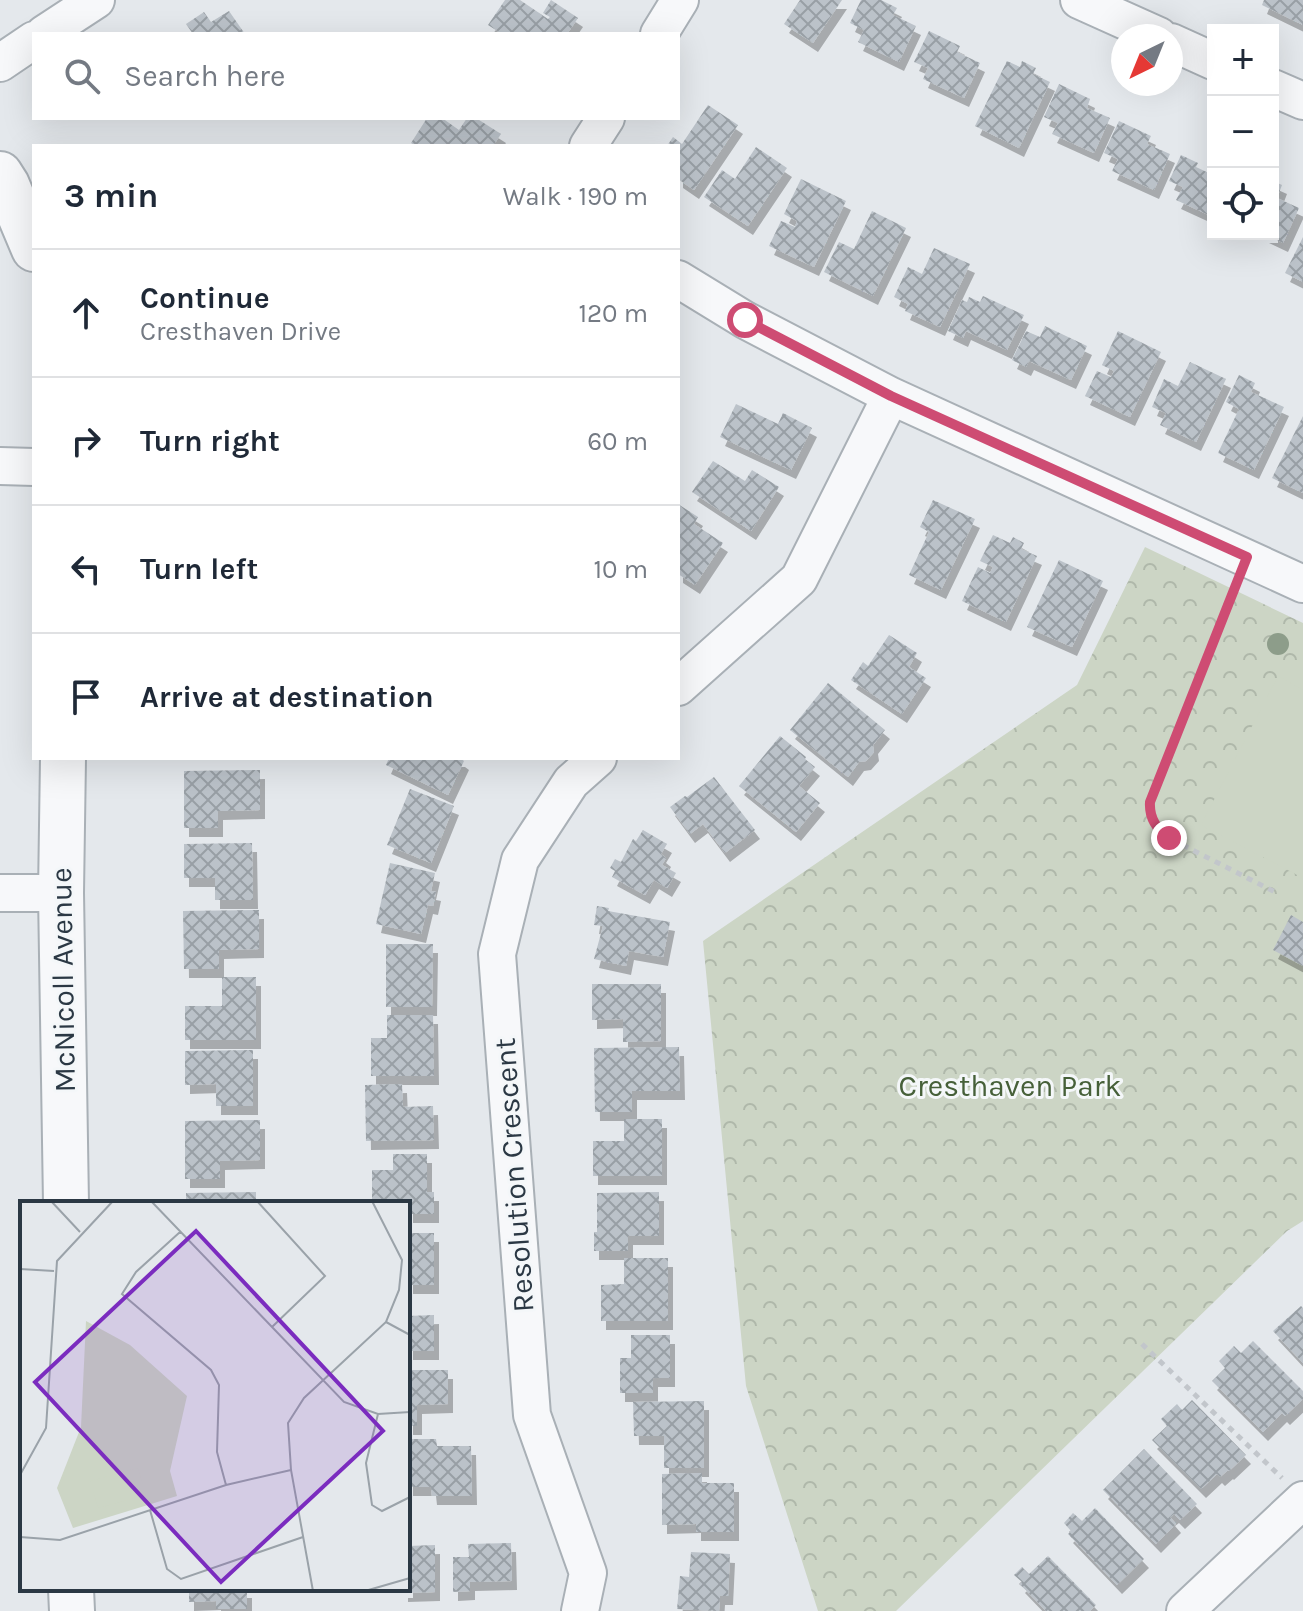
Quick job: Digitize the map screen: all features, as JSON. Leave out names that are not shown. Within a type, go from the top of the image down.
[{"type":"street","points":[[47,32],[96,0]]},
{"type":"street","points":[[660,32],[680,0]]},
{"type":"street","points":[[1079,0],[1132,24]]},
{"type":"street","points":[[0,63],[32,41]]},
{"type":"street","points":[[1183,47],[1207,58]]},
{"type":"street","points":[[1279,91],[1303,101]]},
{"type":"street","points":[[589,144],[605,120]]},
{"type":"street","points":[[0,174],[32,244]]},
{"type":"street","points":[[680,280],[745,320],[891,396],[1303,584]]},
{"type":"street","points":[[680,685],[799,579],[891,396]]},
{"type":"street","points":[[0,466],[32,467]]},
{"type":"street","name":"McNicoll Avenue","points":[[63,760],[61,893],[66,1201]]},
{"type":"street","name":"Resolution Crescent","points":[[580,1611],[588,1573],[532,1415],[497,954],[520,860],[571,782],[596,760]]},
{"type":"street","points":[[0,893],[61,893]]},
{"type":"street","points":[[1185,1611],[1294,1491]]},
{"type":"street","points":[[71,1591],[72,1611]]},
{"type":"path","points":[[1247,557],[1153,794],[1150,813],[1156,827],[1166,836],[1275,892]]},
{"type":"path","points":[[1142,1344],[1294,1491]]},
{"type":"green space","name":"Cresthaven Park","points":[[1145,547],[1303,623],[1303,1221],[1287,1231],[896,1611],[818,1611],[746,1386],[703,941],[1077,685]]},
{"type":"green space","points":[[1278,676],[1303,690],[1303,878],[1201,825]]},
{"type":"building","points":[[505,0],[520,0],[548,19],[550,17],[543,13],[551,0],[578,18],[568,32],[499,32],[488,25]]},
{"type":"building","points":[[800,0],[842,0],[813,43],[784,24]]},
{"type":"building","points":[[861,0],[881,0],[897,8],[893,15],[916,26],[899,62],[858,42],[864,30],[850,23]]},
{"type":"building","points":[[1264,0],[1303,0],[1303,25],[1262,5]]},
{"type":"building","points":[[229,11],[244,32],[192,32],[186,24],[204,12],[211,22]]},
{"type":"building","points":[[929,31],[960,46],[957,52],[980,63],[964,98],[923,79],[928,68],[914,62]]},
{"type":"building","points":[[1007,61],[1020,67],[1022,61],[1036,68],[1033,74],[1050,82],[1019,148],[975,126]]},
{"type":"building","points":[[1059,84],[1090,99],[1087,108],[1110,118],[1094,153],[1052,134],[1058,123],[1044,117]]},
{"type":"building","points":[[708,105],[738,125],[694,190],[680,180],[680,144],[668,144],[673,137],[682,144]]},
{"type":"building","points":[[426,120],[445,120],[459,130],[466,120],[479,120],[501,134],[494,144],[411,143]]},
{"type":"building","points":[[1119,121],[1151,136],[1147,144],[1170,154],[1154,190],[1112,171],[1118,159],[1104,153]]},
{"type":"building","points":[[756,147],[787,168],[748,226],[704,197],[722,170],[735,179]]},
{"type":"building","points":[[1181,155],[1198,163],[1196,167],[1207,172],[1207,214],[1176,200],[1183,187],[1169,181]]},
{"type":"building","points":[[801,179],[846,201],[814,267],[769,246],[781,221],[795,227],[797,221],[784,214]]},
{"type":"building","points":[[1279,199],[1299,208],[1283,243],[1277,240]]},
{"type":"building","points":[[872,211],[906,228],[873,296],[824,272],[839,242],[854,249]]},
{"type":"building","points":[[1303,237],[1303,282],[1285,273]]},
{"type":"building","points":[[934,248],[970,264],[940,327],[905,311],[908,304],[894,297],[908,267],[922,274]]},
{"type":"building","points":[[983,296],[1024,315],[1007,350],[966,331],[963,338],[948,331],[962,300],[967,302],[969,297],[980,302]]},
{"type":"building","points":[[1045,326],[1087,346],[1071,380],[1029,361],[1026,367],[1012,360],[1026,331],[1040,337]]},
{"type":"building","points":[[1118,331],[1161,352],[1130,417],[1085,396],[1097,371],[1111,377],[1114,371],[1102,365]]},
{"type":"building","points":[[1190,362],[1226,379],[1196,442],[1160,425],[1166,413],[1152,407],[1164,379],[1178,386]]},
{"type":"building","points":[[1239,375],[1255,383],[1251,392],[1284,407],[1254,470],[1218,453],[1239,409],[1226,402]]},
{"type":"building","points":[[736,404],[778,424],[783,413],[812,428],[791,470],[720,437]]},
{"type":"building","points":[[1303,416],[1303,493],[1272,478]]},
{"type":"building","points":[[713,461],[745,481],[752,470],[779,487],[751,531],[692,492]]},
{"type":"building","points":[[933,500],[975,519],[941,590],[909,575],[929,532],[920,527]]},
{"type":"building","points":[[680,505],[698,517],[694,524],[723,543],[695,585],[680,575]]},
{"type":"building","points":[[993,535],[1010,543],[1013,537],[1024,543],[1021,549],[1037,556],[1006,622],[962,601],[978,567],[990,573],[993,567],[980,561]]},
{"type":"building","points":[[1059,560],[1103,581],[1072,647],[1027,627]]},
{"type":"building","points":[[889,635],[917,653],[909,667],[926,678],[902,714],[851,680],[863,662],[868,666]]},
{"type":"building","points":[[828,683],[885,730],[873,745],[874,752],[866,761],[859,762],[848,777],[790,730]]},
{"type":"building","points":[[780,736],[815,767],[799,786],[820,803],[796,832],[739,786]]},
{"type":"building","points":[[388,760],[464,761],[448,795],[386,765]]},
{"type":"building","points":[[260,770],[260,810],[218,811],[218,828],[184,828],[184,771]]},
{"type":"building","points":[[714,777],[755,830],[725,853],[703,824],[690,834],[670,807]]},
{"type":"building","points":[[410,789],[454,806],[431,863],[387,845]]},
{"type":"building","points":[[643,830],[667,844],[661,854],[666,858],[662,865],[676,873],[667,888],[654,880],[645,895],[612,877],[615,871],[610,868],[615,859],[621,862],[633,839],[636,841]]},
{"type":"building","points":[[252,843],[253,900],[215,900],[215,878],[184,878],[184,844]]},
{"type":"building","points":[[390,863],[435,873],[431,891],[436,892],[433,906],[428,905],[421,934],[376,924]]},
{"type":"building","points":[[597,906],[609,908],[608,911],[670,922],[663,957],[629,951],[626,966],[594,959],[603,926],[594,925]]},
{"type":"building","points":[[259,910],[259,949],[219,950],[219,969],[184,969],[183,911]]},
{"type":"building","points":[[1291,915],[1303,922],[1303,966],[1273,950]]},
{"type":"building","points":[[386,944],[433,944],[432,1007],[386,1007]]},
{"type":"building","points":[[222,977],[256,977],[256,1040],[185,1040],[185,1006],[222,1006]]},
{"type":"building","points":[[592,984],[661,984],[661,1041],[623,1042],[623,1019],[592,1020]]},
{"type":"building","points":[[387,1015],[433,1015],[434,1076],[371,1076],[371,1038],[387,1038]]},
{"type":"building","points":[[679,1047],[680,1091],[632,1091],[632,1112],[595,1112],[594,1048]]},
{"type":"building","points":[[253,1050],[253,1106],[216,1106],[216,1084],[185,1085],[185,1051]]},
{"type":"building","points":[[402,1084],[403,1107],[433,1106],[434,1140],[366,1141],[365,1085]]},
{"type":"building","points":[[624,1119],[662,1119],[662,1176],[593,1176],[593,1141],[624,1141]]},
{"type":"building","points":[[260,1120],[260,1160],[220,1161],[220,1179],[185,1179],[185,1121]]},
{"type":"building","points":[[393,1154],[427,1154],[427,1192],[434,1192],[434,1214],[410,1214],[410,1201],[372,1201],[372,1170],[393,1170]]},
{"type":"building","points":[[256,1192],[256,1201],[186,1201],[186,1193]]},
{"type":"building","points":[[659,1192],[659,1236],[628,1236],[628,1251],[594,1251],[597,1193]]},
{"type":"building","points":[[410,1233],[434,1233],[434,1285],[410,1285]]},
{"type":"building","points":[[624,1258],[668,1258],[668,1321],[601,1321],[601,1285],[624,1284]]},
{"type":"building","points":[[1301,1306],[1303,1308],[1303,1363],[1273,1331]]},
{"type":"building","points":[[434,1315],[434,1351],[410,1351],[410,1316]]},
{"type":"building","points":[[631,1335],[670,1335],[670,1378],[653,1378],[653,1393],[620,1393],[620,1358],[631,1358]]},
{"type":"building","points":[[1253,1341],[1303,1391],[1303,1399],[1285,1416],[1282,1413],[1263,1432],[1212,1381],[1225,1368],[1219,1361],[1234,1346],[1241,1353]]},
{"type":"building","points":[[410,1370],[448,1370],[448,1404],[417,1405],[417,1426],[410,1426]]},
{"type":"building","points":[[1192,1400],[1246,1455],[1229,1471],[1220,1477],[1217,1474],[1201,1489],[1152,1440],[1167,1426],[1161,1419],[1177,1404],[1182,1410]]},
{"type":"building","points":[[704,1401],[704,1468],[664,1468],[664,1436],[634,1436],[633,1402]]},
{"type":"building","points":[[410,1439],[436,1439],[437,1446],[471,1446],[472,1496],[432,1496],[431,1487],[410,1487]]},
{"type":"building","points":[[1144,1449],[1197,1504],[1180,1520],[1174,1514],[1170,1517],[1176,1524],[1156,1544],[1103,1490]]},
{"type":"building","points":[[702,1473],[702,1483],[734,1483],[734,1532],[696,1532],[696,1524],[662,1525],[662,1474]]},
{"type":"building","points":[[1095,1508],[1144,1559],[1117,1585],[1068,1534],[1071,1531],[1064,1523],[1073,1513],[1082,1521]]},
{"type":"building","points":[[511,1543],[512,1581],[470,1582],[470,1591],[453,1592],[453,1557],[469,1557],[468,1544]]},
{"type":"building","points":[[435,1545],[435,1592],[403,1593],[410,1591],[410,1546]]},
{"type":"building","points":[[691,1552],[730,1554],[728,1596],[720,1596],[719,1611],[677,1609],[680,1576],[689,1577]]},
{"type":"building","points":[[1048,1556],[1096,1605],[1090,1611],[1046,1611],[1020,1584],[1022,1582],[1014,1575],[1022,1567],[1029,1574]]},
{"type":"building","points":[[189,1591],[247,1591],[247,1609],[216,1609],[216,1601],[189,1602]]},
{"type":"route","points":[[745,320],[891,396],[1247,557],[1150,802],[1153,822],[1169,838]]}]
